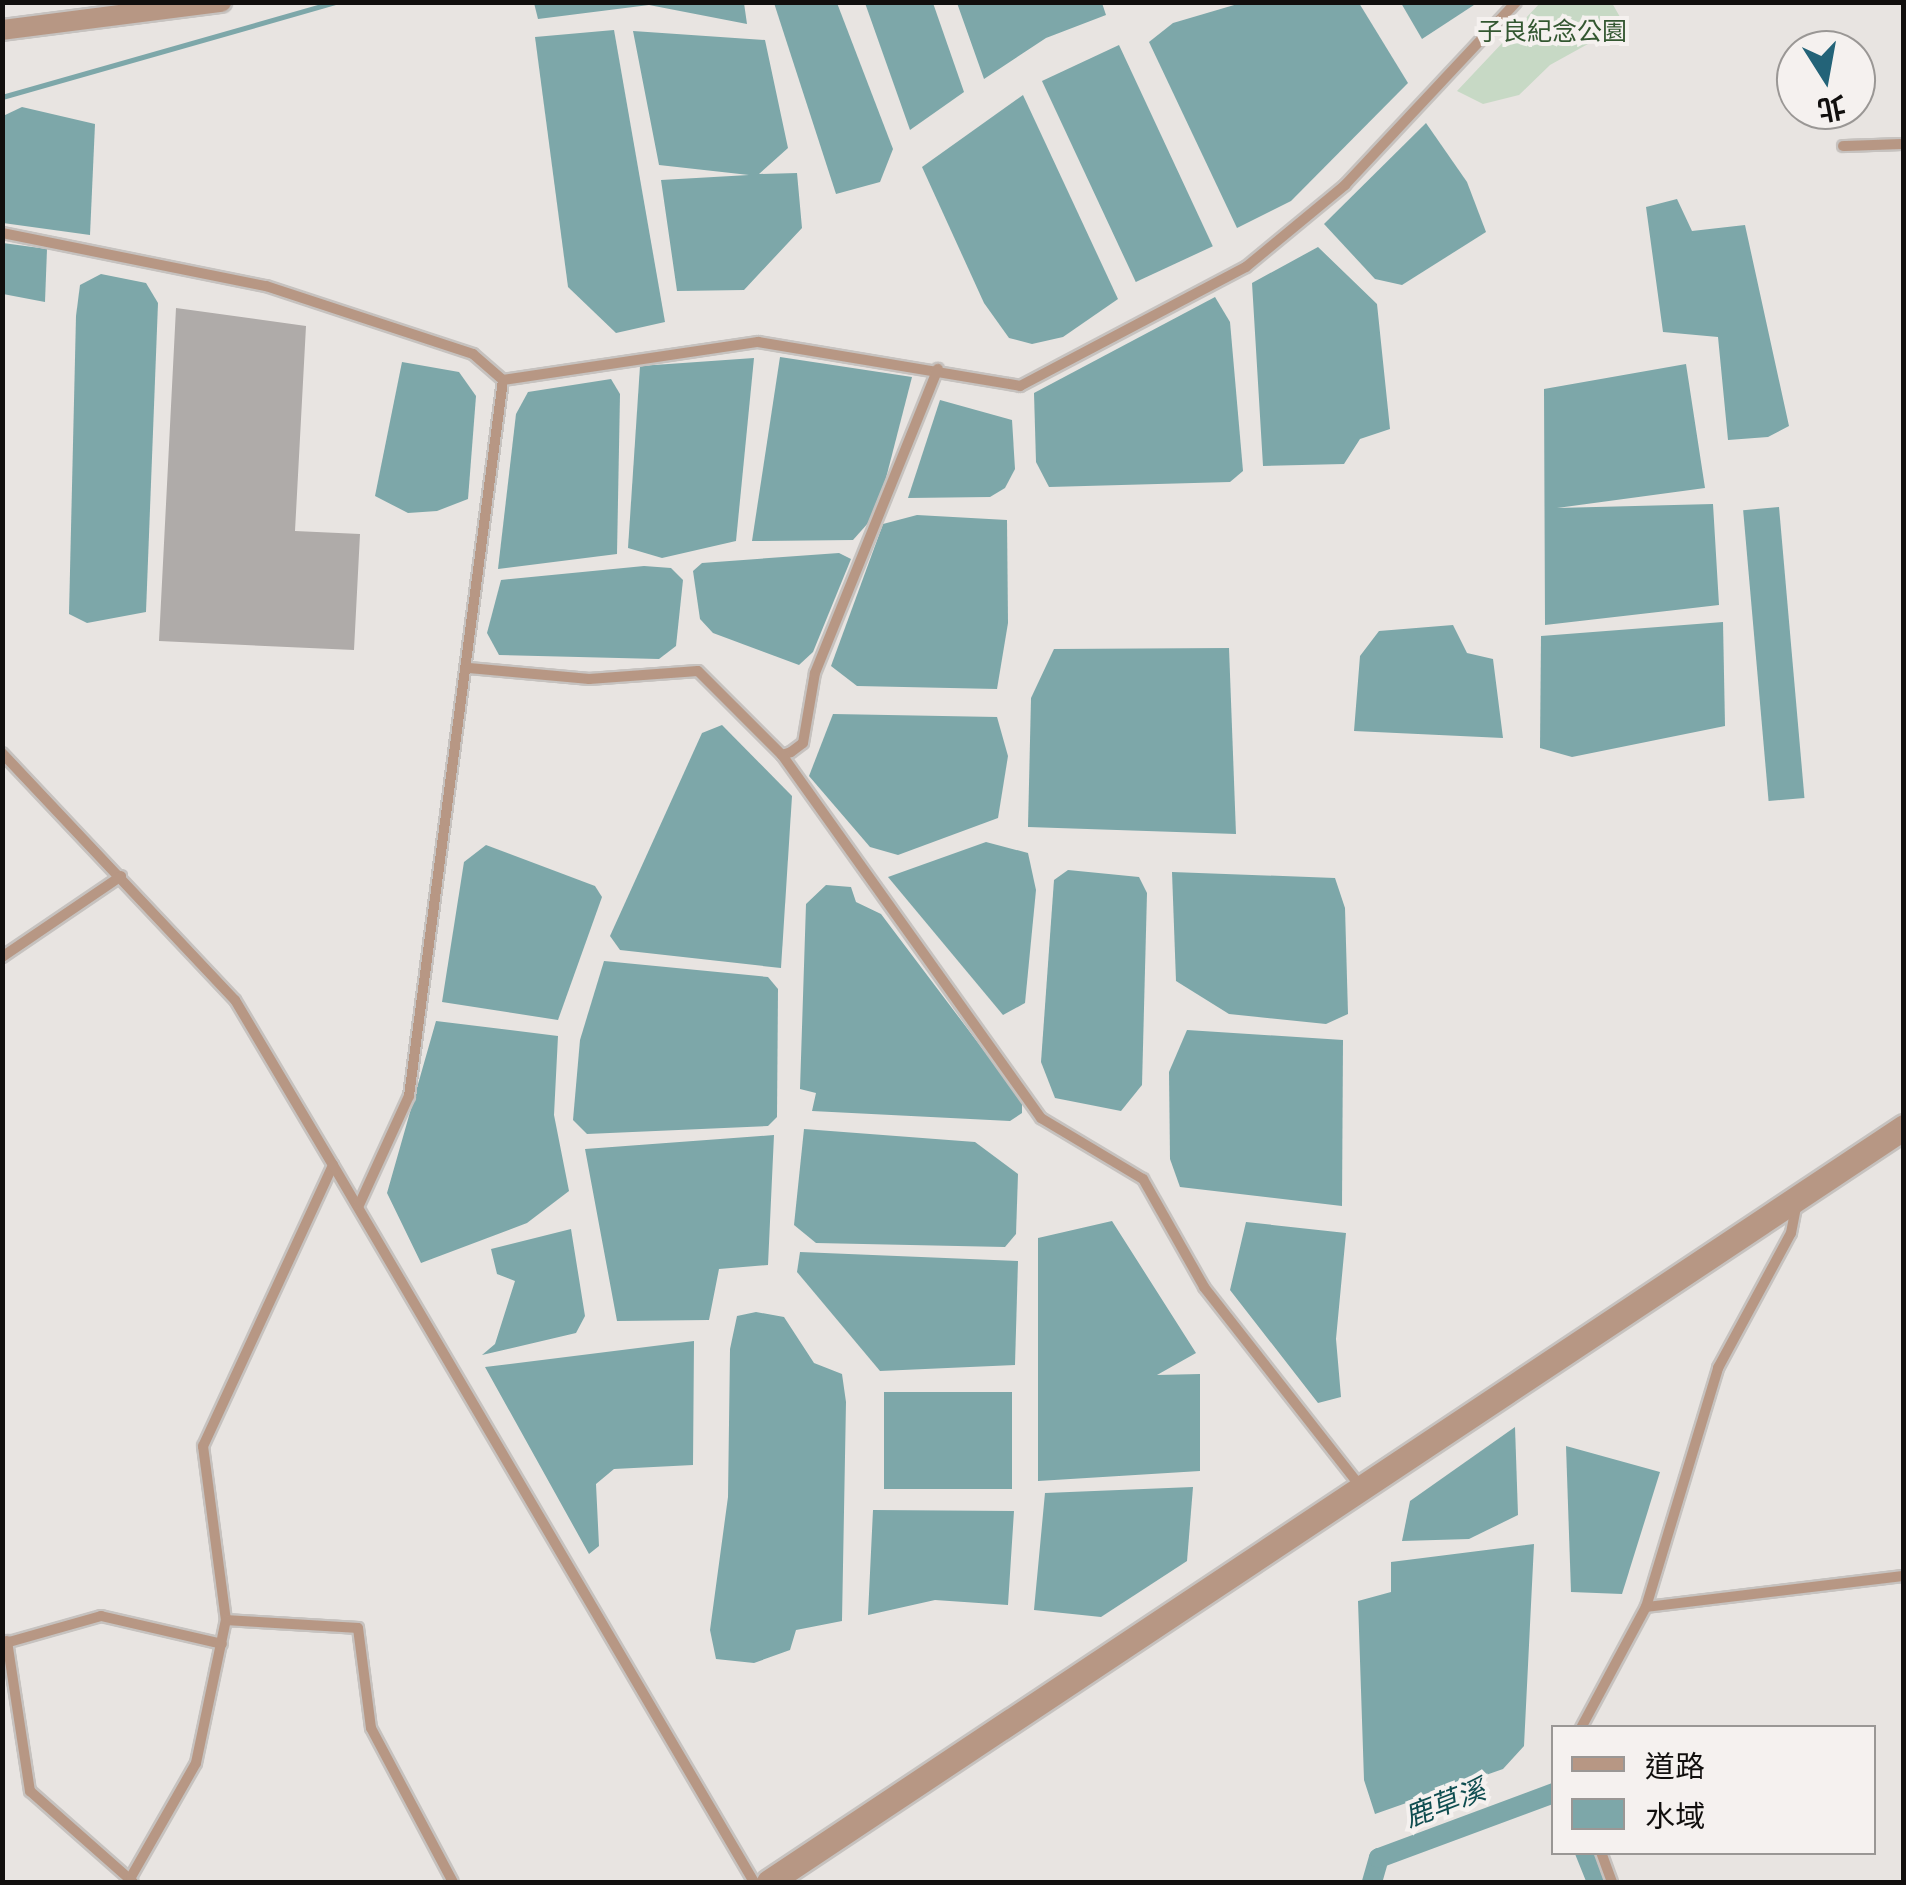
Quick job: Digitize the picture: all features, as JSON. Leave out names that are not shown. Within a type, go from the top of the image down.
[{"type":"street","points":[[2,30],[221,2]]},
{"type":"street","points":[[768,1882],[1799,1192],[1904,1127]]},
{"type":"lane","points":[[2,233],[266,286],[473,354],[503,380],[758,342],[938,369],[1020,386],[1246,267],[1345,185],[1516,2]]},
{"type":"lane","points":[[1843,146],[1904,144]]},
{"type":"lane","points":[[782,755],[803,743],[815,673],[938,369]]},
{"type":"lane","points":[[359,1205],[409,1096],[503,380]]},
{"type":"lane","points":[[468,668],[589,679],[698,671],[782,755],[1041,1118],[1143,1179],[1204,1287],[1361,1487]]},
{"type":"lane","points":[[2,753],[235,1000],[754,1882]]},
{"type":"lane","points":[[2,956],[122,876]]},
{"type":"lane","points":[[222,1644],[101,1616],[5,1642],[30,1791],[132,1880],[196,1762],[222,1644],[226,1620],[203,1446],[334,1165]]},
{"type":"lane","points":[[1583,1725],[1646,1607],[1718,1368],[1791,1232],[1799,1192]]},
{"type":"lane","points":[[1646,1607],[1904,1576]]},
{"type":"lane","points":[[226,1620],[358,1628],[371,1728],[453,1882]]},
{"type":"lane","points":[[1602,1855],[1612,1882]]},
{"type":"green space","name":"子良紀念公園","points":[[1540,3],[1612,3],[1624,24],[1550,65],[1519,95],[1483,104],[1457,91]]},
{"type":"water","points":[[534,3],[744,3],[747,24],[649,5],[538,19]]},
{"type":"water","points":[[774,3],[837,3],[893,149],[880,182],[836,194]]},
{"type":"water","points":[[865,3],[933,3],[964,92],[910,130]]},
{"type":"water","points":[[957,3],[1102,3],[1106,15],[1046,38],[984,79]]},
{"type":"water","points":[[1241,3],[1359,3],[1408,83],[1291,201],[1237,228],[1149,42],[1173,23]]},
{"type":"water","points":[[1401,3],[1477,3],[1422,39]]},
{"type":"water","points":[[614,30],[665,322],[616,333],[568,287],[535,37]]},
{"type":"water","points":[[633,31],[765,40],[788,148],[759,174],[797,173],[802,228],[744,290],[677,291],[661,180],[749,175],[659,165]]},
{"type":"water","points":[[1119,45],[1213,246],[1136,282],[1042,81]]},
{"type":"water","points":[[1023,95],[1118,299],[1063,337],[1032,344],[1009,338],[984,303],[922,167]]},
{"type":"water","points":[[22,107],[95,124],[90,235],[3,223],[3,116]]},
{"type":"water","points":[[1426,123],[1467,182],[1486,232],[1402,285],[1375,279],[1324,224]]},
{"type":"water","points":[[1677,199],[1692,231],[1745,225],[1789,426],[1768,437],[1728,440],[1718,337],[1663,332],[1646,207]]},
{"type":"water","points":[[3,243],[47,249],[45,302],[3,294]]},
{"type":"water","points":[[1318,247],[1377,304],[1390,429],[1360,439],[1344,464],[1263,466],[1252,283]]},
{"type":"water","points":[[101,274],[146,283],[158,303],[146,612],[87,623],[69,614],[76,316],[80,285]]},
{"type":"water","points":[[1215,297],[1230,322],[1243,471],[1230,482],[1049,487],[1036,462],[1034,393]]},
{"type":"water","points":[[780,357],[912,377],[877,513],[853,540],[752,541]]},
{"type":"water","points":[[754,358],[736,541],[662,558],[628,548],[640,366]]},
{"type":"water","points":[[402,362],[459,372],[476,396],[468,499],[437,511],[408,513],[375,496]]},
{"type":"water","points":[[1686,364],[1705,488],[1557,508],[1713,504],[1719,605],[1545,625],[1544,389]]},
{"type":"water","points":[[611,379],[620,394],[617,554],[498,569],[516,414],[528,392]]},
{"type":"water","points":[[940,400],[1012,420],[1015,469],[1005,488],[990,497],[908,498]]},
{"type":"water","points":[[1779,507],[1804,798],[1769,801],[1743,510]]},
{"type":"water","points":[[917,515],[1007,520],[1008,623],[997,689],[857,686],[831,666],[883,524]]},
{"type":"water","points":[[839,553],[851,559],[813,652],[799,665],[713,633],[700,619],[693,571],[702,563]]},
{"type":"water","points":[[644,566],[671,568],[683,580],[676,646],[659,659],[499,655],[487,633],[501,580]]},
{"type":"water","points":[[1723,622],[1725,726],[1572,757],[1540,748],[1541,636]]},
{"type":"water","points":[[1453,625],[1467,653],[1493,659],[1503,738],[1354,731],[1360,656],[1379,631]]},
{"type":"water","points":[[1229,648],[1236,834],[1028,827],[1031,698],[1054,649]]},
{"type":"water","points":[[833,714],[997,717],[1008,756],[998,818],[898,855],[870,847],[809,776]]},
{"type":"water","points":[[722,725],[792,796],[781,968],[620,950],[610,936],[702,733]]},
{"type":"water","points":[[986,842],[1028,853],[1036,890],[1025,1003],[1003,1015],[888,877]]},
{"type":"water","points":[[486,845],[595,886],[602,897],[558,1020],[442,1002],[464,862]]},
{"type":"water","points":[[1068,870],[1139,877],[1147,893],[1142,1085],[1121,1111],[1055,1098],[1041,1062],[1054,880]]},
{"type":"water","points":[[1172,872],[1335,878],[1345,908],[1348,1014],[1326,1024],[1229,1014],[1176,981]]},
{"type":"water","points":[[826,885],[851,887],[856,902],[881,914],[1022,1101],[1022,1113],[1010,1121],[812,1111],[816,1093],[800,1089],[806,904]]},
{"type":"water","points":[[604,961],[768,977],[778,989],[777,1117],[768,1126],[587,1134],[573,1120],[580,1040]]},
{"type":"water","points":[[436,1021],[558,1036],[554,1115],[569,1191],[527,1223],[421,1263],[387,1193]]},
{"type":"water","points":[[1187,1030],[1343,1040],[1342,1206],[1180,1187],[1170,1159],[1169,1072]]},
{"type":"water","points":[[804,1129],[975,1142],[1018,1174],[1016,1234],[1005,1247],[816,1243],[794,1225]]},
{"type":"water","points":[[774,1135],[768,1265],[719,1269],[709,1320],[617,1321],[585,1149]]},
{"type":"water","points":[[1112,1221],[1196,1353],[1157,1375],[1200,1374],[1200,1471],[1038,1481],[1038,1238]]},
{"type":"water","points":[[1246,1222],[1346,1233],[1336,1339],[1341,1397],[1318,1403],[1230,1290]]},
{"type":"water","points":[[571,1229],[585,1316],[576,1333],[482,1355],[495,1344],[515,1281],[497,1274],[491,1249]]},
{"type":"water","points":[[800,1252],[1018,1261],[1015,1365],[880,1371],[797,1272]]},
{"type":"water","points":[[756,1312],[784,1317],[814,1363],[842,1374],[846,1402],[842,1621],[796,1630],[790,1650],[754,1663],[716,1659],[710,1630],[728,1497],[730,1349],[737,1316]]},
{"type":"water","points":[[694,1341],[693,1465],[614,1469],[596,1484],[599,1546],[589,1554],[485,1367]]},
{"type":"water","points":[[884,1392],[1012,1392],[1012,1489],[884,1489]]},
{"type":"water","points":[[1515,1427],[1518,1515],[1469,1539],[1402,1541],[1410,1501]]},
{"type":"water","points":[[1566,1446],[1660,1472],[1622,1594],[1571,1592]]},
{"type":"water","points":[[1193,1487],[1187,1561],[1101,1617],[1034,1610],[1045,1493]]},
{"type":"water","points":[[873,1510],[1014,1511],[1008,1605],[935,1600],[868,1615]]},
{"type":"water","points":[[1534,1544],[1524,1746],[1503,1769],[1375,1814],[1364,1780],[1358,1601],[1391,1592],[1391,1562]]},
{"type":"building","points":[[176,308],[306,326],[295,531],[360,534],[354,650],[159,641]]},
{"type":"waterway","points":[[2,97],[335,2]]},
{"type":"waterway","name":"鹿草溪","points":[[1372,1882],[1379,1858],[1551,1794]]},
{"type":"waterway","name":"鹿草溪","points":[[1586,1855],[1597,1882]]}]
